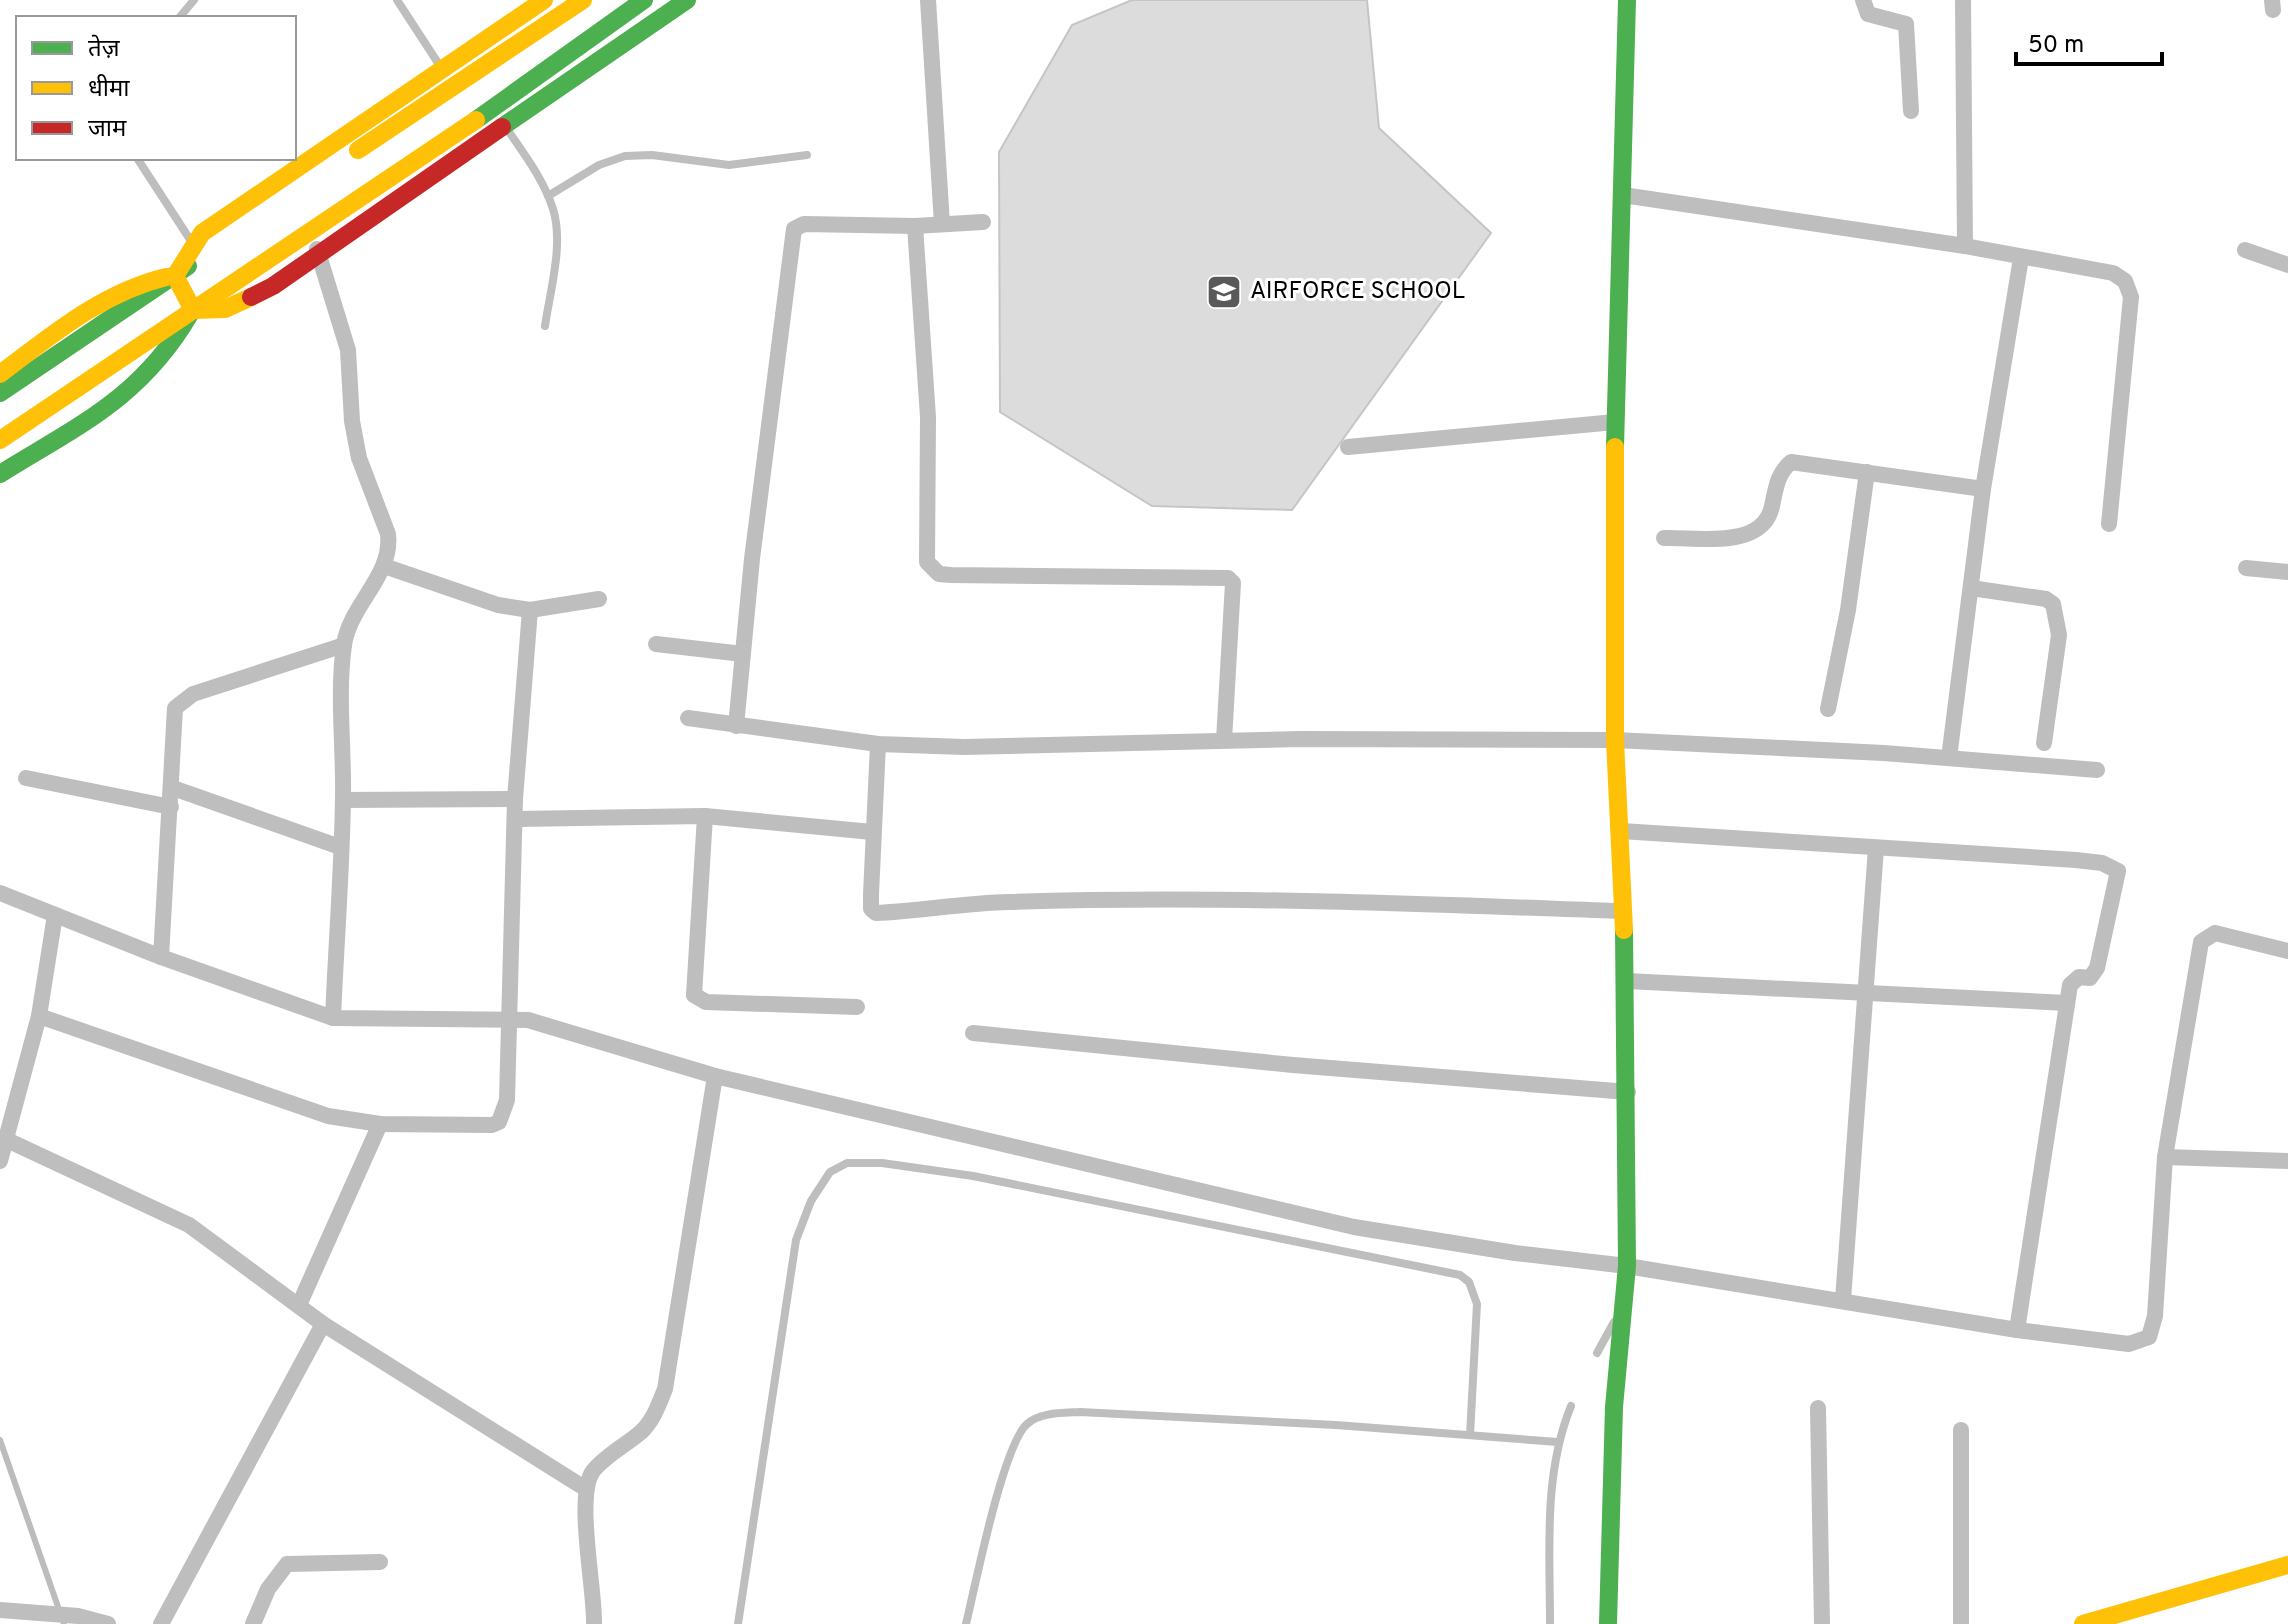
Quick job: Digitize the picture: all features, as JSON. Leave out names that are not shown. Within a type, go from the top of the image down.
[{"type":"main road","points":[[0,393],[175,276],[218,221],[544,0]]},
{"type":"main road","points":[[196,249],[454,87],[583,0]]},
{"type":"main road","points":[[193,310],[225,309],[247,301],[320,256],[644,0]]},
{"type":"main road","points":[[0,440],[311,232],[687,0]]},
{"type":"main road","points":[[1608,1624],[1614,1407],[1627,1266],[1627,981],[1615,740],[1615,422],[1627,0]]},
{"type":"main road","points":[[175,276],[193,310]]},
{"type":"main road","points":[[0,374],[127,287],[175,276]]},
{"type":"main road","points":[[0,474],[115,400],[148,375],[164,357],[193,310]]},
{"type":"main road","points":[[2092,1623],[2288,1565]]},
{"type":"street","points":[[928,0],[942,224]]},
{"type":"street","points":[[1863,0],[1868,14],[1906,24],[1911,111]]},
{"type":"street","points":[[1963,0],[1965,246]]},
{"type":"street","points":[[1623,195],[1965,246],[2113,273],[2125,281],[2131,297],[2109,524]]},
{"type":"street","points":[[736,726],[794,229],[804,224],[915,226],[983,222]]},
{"type":"street","points":[[915,226],[928,417],[927,562],[939,574],[951,575],[1228,578],[1233,583],[1224,740]]},
{"type":"street","points":[[311,232],[348,350],[352,421],[359,458],[390,547],[384,566],[355,613],[344,645],[343,800],[333,1018]]},
{"type":"street","points":[[2245,250],[2288,265]]},
{"type":"street","points":[[1949,758],[1983,489],[2021,258]]},
{"type":"street","points":[[1348,447],[1615,422]]},
{"type":"street","points":[[1664,538],[1738,537],[1756,532],[1771,514],[1777,480],[1791,462],[1983,489]]},
{"type":"street","points":[[1828,709],[1848,610],[1867,472]]},
{"type":"street","points":[[384,566],[498,605],[530,610],[599,599]]},
{"type":"street","points":[[2246,568],[2288,572]]},
{"type":"street","points":[[1971,588],[2046,599],[2053,604],[2059,635],[2044,743]]},
{"type":"street","points":[[39,1016],[307,1110],[380,1124],[492,1125],[499,1122],[507,1100],[515,799],[530,610]]},
{"type":"street","points":[[656,644],[743,654]]},
{"type":"street","points":[[161,957],[173,788],[173,717],[181,700],[344,645]]},
{"type":"street","points":[[688,718],[878,744],[964,747],[1224,740],[1615,740],[1949,758],[2097,770]]},
{"type":"street","points":[[878,744],[871,909],[876,913],[1006,902],[1167,899],[1320,900],[1622,911]]},
{"type":"street","points":[[26,778],[171,807]]},
{"type":"street","points":[[173,788],[340,847]]},
{"type":"street","points":[[343,800],[515,799]]},
{"type":"street","points":[[516,819],[705,816],[872,832]]},
{"type":"street","points":[[705,816],[694,995],[706,1002],[857,1007]]},
{"type":"street","points":[[1621,831],[2076,860],[2115,867],[2117,878],[2097,968],[2090,978],[2074,979],[2067,1003],[2017,1330]]},
{"type":"street","points":[[1843,1300],[1876,848]]},
{"type":"street","points":[[0,893],[161,957],[333,1018],[507,1018],[579,1034],[715,1076],[1354,1227],[1515,1253],[1627,1266],[2017,1330],[2129,1344],[2149,1337],[2155,1316],[2165,1157],[2201,942],[2215,933],[2288,951]]},
{"type":"street","points":[[0,1161],[39,1016],[55,915]]},
{"type":"street","points":[[1627,981],[2067,1003]]},
{"type":"street","points":[[973,1033],[1293,1065],[1628,1092]]},
{"type":"street","points":[[594,1624],[595,1590],[584,1513],[586,1489],[592,1472],[643,1430],[665,1389],[715,1076]]},
{"type":"street","points":[[299,1305],[380,1124]]},
{"type":"street","points":[[7,1140],[189,1225],[323,1324],[586,1489]]},
{"type":"street","points":[[2165,1157],[2288,1161]]},
{"type":"street","points":[[161,1624],[323,1324]]},
{"type":"street","points":[[1818,1408],[1822,1624]]},
{"type":"street","points":[[1961,1430],[1961,1624]]},
{"type":"street","points":[[253,1624],[275,1577],[287,1564],[380,1562]]},
{"type":"street","points":[[0,1610],[78,1616],[108,1624]]},
{"type":"lane","points":[[181,16],[194,0]]},
{"type":"lane","points":[[397,0],[454,87]]},
{"type":"lane","points":[[498,116],[548,196],[555,213],[557,243],[545,326]]},
{"type":"lane","points":[[548,196],[599,165],[625,156],[652,155],[729,165],[807,155]]},
{"type":"lane","points":[[138,160],[196,249]]},
{"type":"lane","points":[[738,1624],[796,1240],[820,1184],[830,1172],[847,1163],[882,1163],[973,1176],[1460,1275],[1469,1282],[1477,1304],[1470,1435]]},
{"type":"lane","points":[[1597,1353],[1624,1304]]},
{"type":"lane","points":[[1550,1624],[1551,1492],[1558,1442],[1571,1406]]},
{"type":"lane","points":[[966,1624],[996,1500],[1013,1450],[1028,1422],[1043,1415],[1110,1413],[1558,1442]]},
{"type":"building","name":"AIRFORCE SCHOOL","points":[[1132,0],[1367,0],[1379,128],[1491,233],[1292,510],[1152,506],[1000,412],[999,152],[1072,25]]},
{"type":"waterway","points":[[0,1440],[64,1624]]},
{"type":"traffic: fast","points":[[476,120],[644,0]]},
{"type":"traffic: fast","points":[[502,127],[687,0]]},
{"type":"traffic: fast","points":[[1615,447],[1627,0]]},
{"type":"traffic: fast","points":[[0,393],[188,266]]},
{"type":"traffic: fast","points":[[0,474],[82,424],[129,389],[151,368],[190,314]]},
{"type":"traffic: fast","points":[[1608,1624],[1614,1407],[1627,1266],[1624,930]]},
{"type":"traffic: slow","points":[[251,297],[225,309],[193,310],[175,276],[202,233],[544,0]]},
{"type":"traffic: slow","points":[[358,150],[583,0]]},
{"type":"traffic: slow","points":[[0,440],[476,120]]},
{"type":"traffic: slow","points":[[0,374],[58,330],[99,304],[142,284],[166,277]]},
{"type":"traffic: slow","points":[[1615,447],[1615,740],[1624,930]]},
{"type":"traffic: slow","points":[[2083,1624],[2288,1565]]},
{"type":"traffic: jam","points":[[251,297],[273,286],[502,127]]},
{"type":"place","name":"AIRFORCE SCHOOL","points":[[1224,292]]}]
